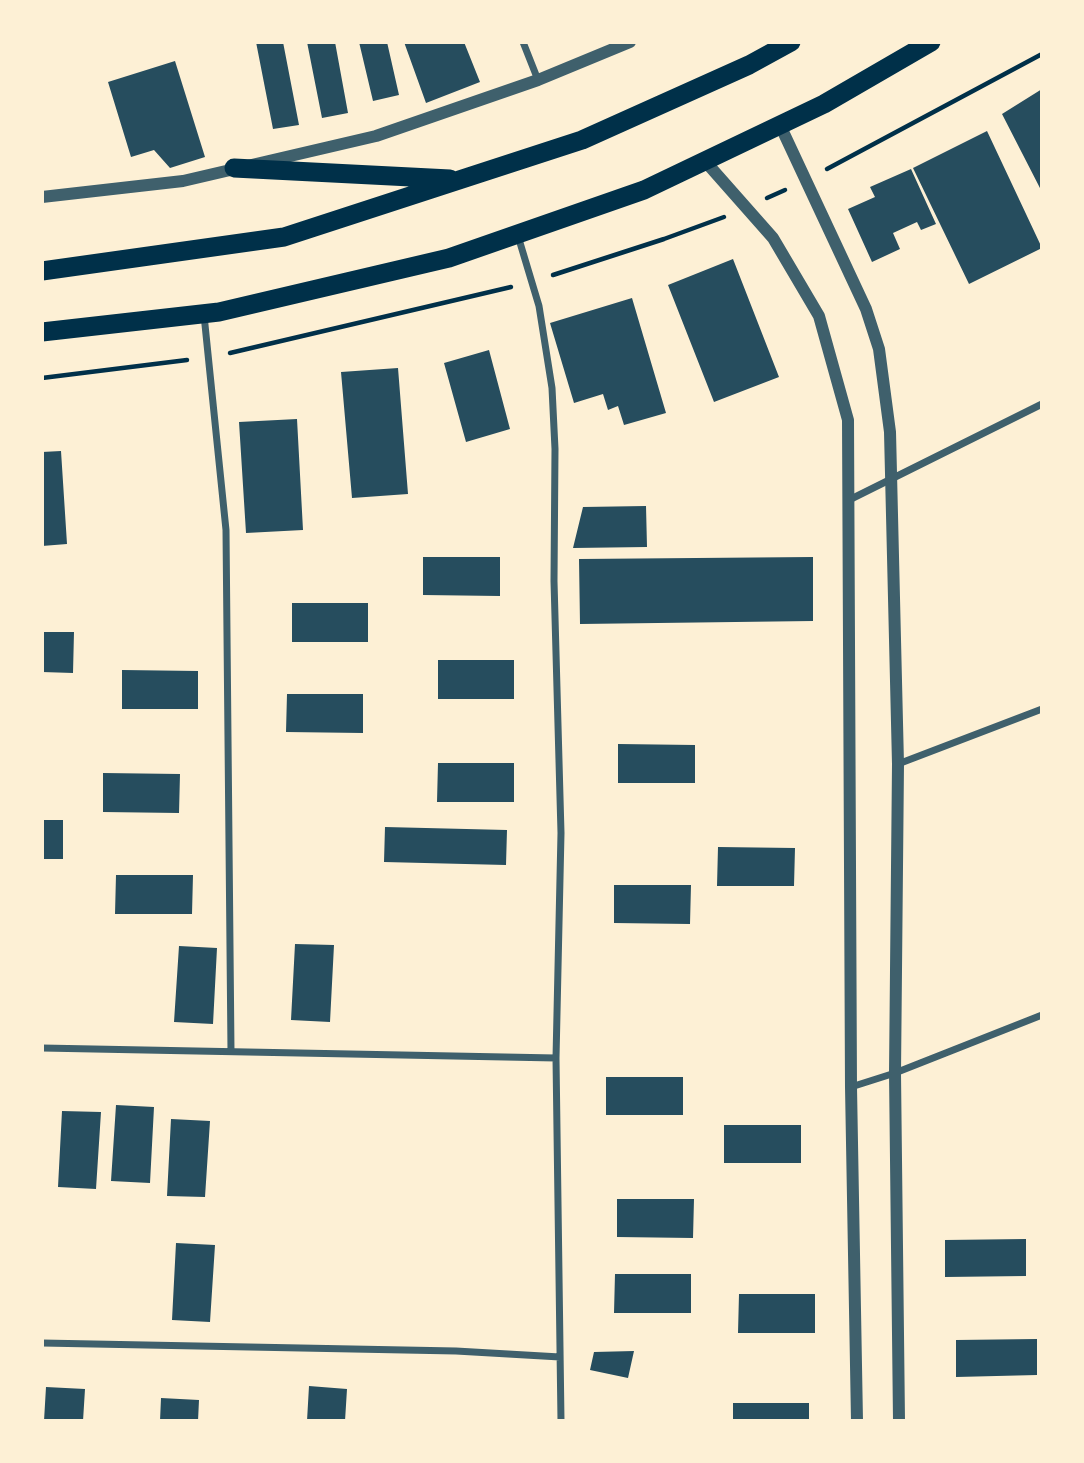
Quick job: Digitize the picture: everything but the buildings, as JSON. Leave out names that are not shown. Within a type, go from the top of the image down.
[{"type":"highway","points":[[42,271],[284,237],[582,140],[749,65],[791,42]]},
{"type":"highway","points":[[42,332],[204,314],[449,258],[644,190],[824,104],[931,42]]},
{"type":"highway","points":[[234,168],[462,180]]},
{"type":"street","points":[[523,42],[538,80]]},
{"type":"street","points":[[42,197],[183,181],[376,136],[538,80],[630,42]]},
{"type":"street","points":[[780,125],[870,319],[879,349],[888,418],[898,764],[895,1073],[899,1421]]},
{"type":"street","points":[[705,161],[773,238],[819,316],[848,420],[851,1087],[857,1421]]},
{"type":"street","points":[[517,234],[539,306],[552,388],[555,449],[554,581],[561,834],[556,1058],[561,1421]]},
{"type":"street","points":[[204,314],[226,530],[231,1051]]},
{"type":"street","points":[[849,500],[1042,404]]},
{"type":"street","points":[[898,764],[1042,709]]},
{"type":"street","points":[[851,1087],[895,1073],[1042,1015]]},
{"type":"street","points":[[42,1048],[556,1058]]},
{"type":"street","points":[[42,1343],[456,1351],[560,1357]]}]
